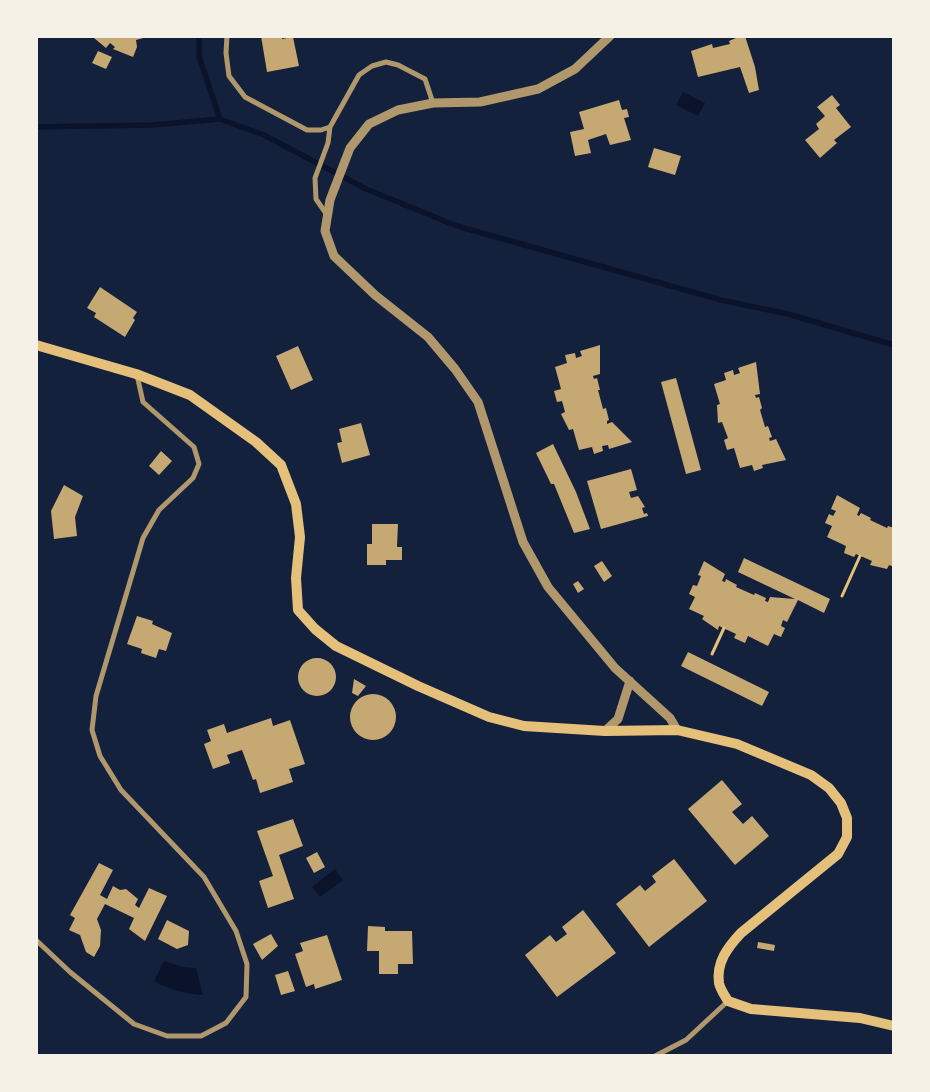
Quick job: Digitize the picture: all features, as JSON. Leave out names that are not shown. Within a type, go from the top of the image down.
[{"type":"main road","points":[[36,344],[136,374],[190,395],[256,442],[281,464],[296,504],[300,537],[296,578],[298,610],[315,629],[336,646],[418,686],[489,717],[524,726],[605,731],[677,730],[737,744],[811,774],[829,788],[841,803],[847,818],[847,837],[838,854],[763,913],[728,947],[720,965],[719,984],[728,1001],[751,1009],[860,1018],[894,1026]]},
{"type":"street","points":[[227,36],[226,53],[229,76],[245,98],[307,130],[320,130],[330,127]]},
{"type":"street","points":[[610,36],[575,69],[538,89],[480,102],[433,103],[398,110],[369,124],[350,148],[330,200],[325,231],[334,256],[375,294],[428,338],[455,369],[478,402],[523,542],[548,587],[615,668],[670,718],[677,730]]},
{"type":"street","points":[[327,215],[316,199],[315,178],[328,143],[330,127],[360,75],[372,66],[386,62],[398,65],[425,79],[433,103]]},
{"type":"street","points":[[36,940],[70,972],[134,1024],[167,1036],[201,1036],[226,1023],[246,998],[247,964],[236,931],[204,877],[121,790],[100,756],[92,730],[96,696],[143,538],[158,510],[193,478],[199,464],[194,447],[143,402],[136,374]]},
{"type":"street","points":[[605,731],[618,720],[630,681]]},
{"type":"street","points":[[655,1056],[686,1040],[728,1001]]},
{"type":"path","points":[[842,596],[860,556]]},
{"type":"path","points":[[712,654],[724,628]]},
{"type":"water","points":[[683,92],[705,103],[698,116],[676,105]]},
{"type":"water","points":[[335,869],[343,880],[320,897],[312,887]]},
{"type":"water","points":[[164,961],[183,967],[196,968],[203,995],[178,991],[154,981]]},
{"type":"building","points":[[95,36],[147,37],[136,40],[137,47],[133,57],[113,49],[115,47],[110,43],[106,48],[94,38]]},
{"type":"building","points":[[261,36],[282,36],[282,39],[293,37],[299,66],[267,72]]},
{"type":"building","points":[[735,36],[745,36],[755,67],[759,90],[749,93],[740,67],[698,77],[691,51],[712,44],[713,48],[730,44],[729,41],[736,38]]},
{"type":"building","points":[[98,51],[112,57],[106,69],[92,63]]},
{"type":"building","points":[[832,95],[840,105],[836,108],[851,127],[834,140],[837,143],[820,158],[805,140],[819,129],[816,124],[825,116],[817,107]]},
{"type":"building","points":[[619,100],[622,110],[627,109],[629,117],[624,118],[631,140],[610,145],[606,134],[588,140],[591,153],[575,156],[570,132],[584,129],[579,112]]},
{"type":"building","points":[[654,148],[681,156],[675,175],[648,167]]},
{"type":"building","points":[[100,287],[137,312],[133,318],[135,320],[125,337],[94,317],[96,313],[87,308]]},
{"type":"building","points":[[600,345],[600,374],[593,376],[594,379],[597,378],[603,409],[606,408],[609,420],[607,424],[612,422],[632,442],[609,449],[608,445],[602,446],[603,451],[594,454],[592,447],[579,450],[573,429],[569,430],[561,414],[565,412],[562,401],[557,402],[554,391],[561,389],[555,367],[567,363],[565,355],[575,353],[576,358],[582,356],[580,351]]},
{"type":"building","points":[[298,346],[313,380],[291,390],[276,356]]},
{"type":"building","points":[[756,362],[760,394],[755,395],[756,398],[759,397],[762,408],[760,410],[765,427],[768,426],[772,437],[769,438],[770,441],[776,439],[786,460],[762,465],[763,468],[754,471],[752,465],[740,468],[734,448],[727,450],[724,440],[728,438],[722,422],[718,423],[717,405],[720,404],[714,384],[726,380],[724,373],[733,370],[734,375],[740,373],[738,368]]},
{"type":"building","points":[[676,378],[701,470],[686,474],[661,382]]},
{"type":"building","points":[[361,423],[370,455],[342,463],[337,443],[342,442],[339,429]]},
{"type":"building","points":[[553,444],[576,492],[590,529],[574,533],[554,484],[551,484],[536,453]]},
{"type":"building","points":[[161,451],[172,461],[159,475],[149,466]]},
{"type":"building","points":[[631,469],[637,490],[629,492],[631,498],[638,496],[645,507],[642,508],[644,514],[647,513],[648,516],[601,529],[587,481]]},
{"type":"building","points":[[64,485],[83,496],[75,517],[77,536],[54,539],[51,511]]},
{"type":"building","points":[[837,495],[860,508],[857,515],[859,516],[861,513],[871,518],[870,520],[887,528],[888,526],[894,528],[894,567],[889,565],[887,569],[870,565],[872,561],[856,554],[854,557],[844,553],[846,546],[827,537],[832,526],[825,523],[829,514],[833,516],[836,511],[831,509]]},
{"type":"building","points":[[372,524],[398,524],[397,547],[402,547],[402,560],[386,560],[386,565],[367,565],[367,544],[372,544]]},
{"type":"building","points":[[744,558],[830,599],[824,613],[798,600],[787,622],[783,620],[781,626],[785,628],[781,637],[774,634],[768,646],[748,636],[745,643],[734,638],[736,634],[719,626],[718,630],[702,619],[704,616],[689,609],[695,597],[689,594],[693,585],[697,586],[701,576],[698,575],[704,561],[725,574],[722,581],[725,582],[726,579],[737,585],[736,587],[766,598],[765,601],[768,602],[770,597],[795,599],[738,572]]},
{"type":"building","points":[[602,561],[612,576],[604,582],[594,566]]},
{"type":"building","points":[[578,581],[584,589],[578,593],[573,584]]},
{"type":"building","points":[[137,616],[153,621],[152,624],[172,633],[166,651],[159,649],[156,658],[141,653],[142,649],[127,644]]},
{"type":"building","points":[[688,652],[769,692],[762,706],[681,666]]},
{"type":"building","points":[[317,658],[331,663],[336,677],[331,691],[317,696],[303,691],[298,677],[303,663]]},
{"type":"building","points":[[354,679],[366,686],[358,696],[352,693]]},
{"type":"building","points":[[373,694],[386,698],[392,704],[396,717],[392,730],[386,736],[373,740],[360,736],[354,730],[350,717],[354,704],[360,698]]},
{"type":"building","points":[[271,718],[273,726],[290,720],[305,764],[289,769],[293,782],[260,793],[256,779],[253,780],[242,750],[227,755],[230,763],[213,769],[204,744],[211,741],[207,730],[224,724],[227,733]]},
{"type":"building","points":[[722,780],[742,804],[732,812],[743,824],[752,816],[769,836],[735,865],[688,809]]},
{"type":"building","points":[[293,819],[303,846],[279,855],[294,899],[268,908],[259,881],[273,876],[257,831]]},
{"type":"building","points":[[317,852],[325,867],[314,873],[306,858]]},
{"type":"building","points":[[674,859],[707,901],[649,947],[616,904],[640,885],[645,891],[656,882],[652,876]]},
{"type":"building","points":[[99,863],[113,870],[100,895],[107,899],[113,886],[120,890],[126,889],[138,899],[135,905],[139,908],[149,888],[167,896],[145,941],[129,929],[134,918],[105,904],[97,919],[101,930],[100,946],[94,957],[86,952],[80,935],[69,930],[75,918],[70,915]]},
{"type":"building","points":[[583,910],[616,953],[557,997],[525,955],[550,935],[556,942],[567,934],[562,927]]},
{"type":"building","points":[[167,920],[189,931],[188,945],[177,949],[158,939]]},
{"type":"building","points":[[368,926],[385,927],[385,931],[412,931],[413,964],[398,964],[398,974],[379,974],[379,951],[367,951]]},
{"type":"building","points":[[271,934],[278,946],[262,960],[253,944]]},
{"type":"building","points":[[327,935],[342,980],[315,989],[314,984],[306,987],[295,954],[303,951],[300,943]]},
{"type":"building","points":[[758,942],[775,945],[774,951],[757,948]]},
{"type":"building","points":[[288,971],[295,991],[281,995],[275,975]]},
{"type":"waterway","points":[[199,36],[199,56],[220,119]]},
{"type":"waterway","points":[[36,127],[152,125],[220,119],[264,135],[366,189],[457,226],[721,300],[788,314],[894,345]]}]
